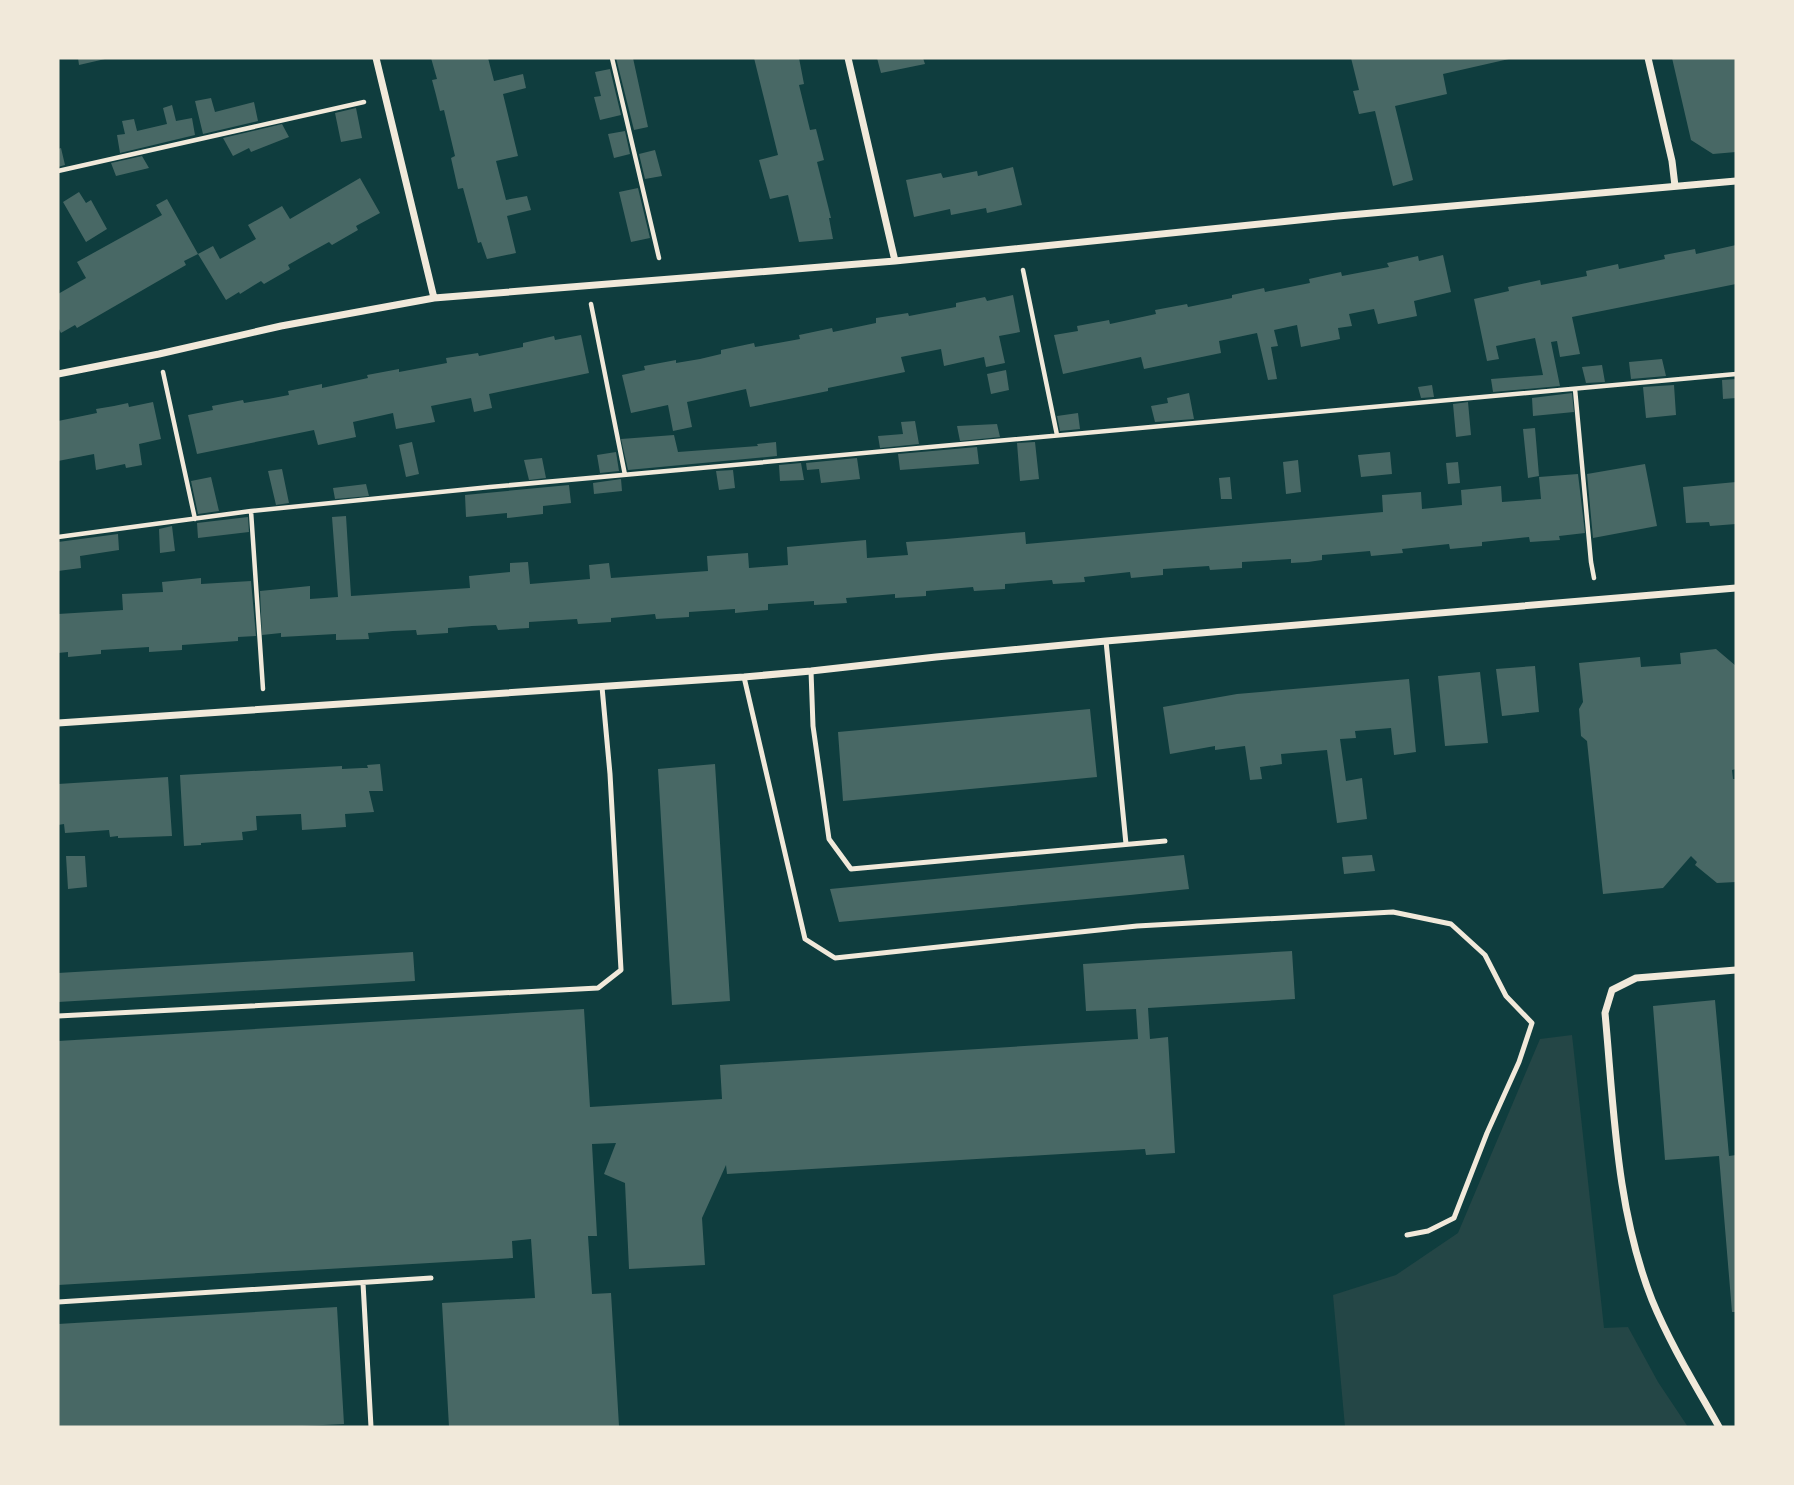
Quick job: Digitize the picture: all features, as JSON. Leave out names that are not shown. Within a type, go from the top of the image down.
[{"type":"street","points":[[376,58],[434,298]]},
{"type":"street","points":[[848,58],[895,261]]},
{"type":"street","points":[[1648,58],[1672,161],[1675,186]]},
{"type":"street","points":[[58,374],[281,326],[434,298],[895,261],[1338,216],[1736,181]]},
{"type":"street","points":[[58,723],[744,677],[1107,641],[1736,587]]},
{"type":"street","points":[[1719,1427],[1652,1300],[1634,1246],[1620,1179],[1605,1013],[1612,990],[1636,978],[1736,970]]},
{"type":"lane","points":[[1107,641],[1126,844]]},
{"type":"lane","points":[[811,671],[813,726],[829,839],[851,869],[1165,841]]},
{"type":"lane","points":[[744,677],[805,939],[835,958],[1138,926],[1393,912],[1451,924],[1485,955],[1506,996],[1532,1023],[1519,1062],[1487,1132],[1454,1217],[1428,1230],[1408,1235]]},
{"type":"lane","points":[[58,1016],[598,988],[621,970],[610,774],[602,687]]},
{"type":"lane","points":[[58,1302],[431,1278]]},
{"type":"lane","points":[[363,1283],[371,1427]]},
{"type":"path","points":[[611,58],[658,255],[661,281]]},
{"type":"path","points":[[58,171],[385,96]]},
{"type":"path","points":[[1024,274],[1057,435]]},
{"type":"path","points":[[592,314],[625,475]]},
{"type":"path","points":[[159,354],[195,519]]},
{"type":"path","points":[[58,537],[251,512],[625,475],[1736,374]]},
{"type":"path","points":[[1575,389],[1591,562],[1598,599]]},
{"type":"path","points":[[251,512],[264,709]]},
{"type":"shaded area","points":[[1572,1035],[1604,1328],[1628,1327],[1658,1382],[1688,1427],[1345,1427],[1333,1295],[1396,1275],[1458,1233],[1540,1039]]},
{"type":"building","points":[[78,58],[105,58],[105,59],[79,65]]},
{"type":"building","points":[[431,58],[488,58],[494,81],[523,74],[526,88],[503,94],[518,156],[496,161],[506,200],[527,196],[531,210],[507,216],[516,253],[487,259],[481,242],[478,243],[463,188],[458,189],[451,158],[455,156],[444,110],[440,111],[432,80],[437,79]]},
{"type":"building","points":[[616,58],[633,58],[648,127],[634,130]]},
{"type":"building","points":[[754,58],[799,58],[804,84],[799,85],[810,130],[816,129],[824,160],[817,162],[831,218],[833,239],[799,242],[788,195],[770,199],[759,160],[778,155]]},
{"type":"building","points":[[877,58],[923,58],[925,64],[881,73]]},
{"type":"building","points":[[1351,58],[1509,59],[1443,74],[1447,94],[1395,106],[1413,180],[1393,186],[1375,111],[1359,114],[1353,91],[1359,90]]},
{"type":"building","points":[[1672,58],[1736,58],[1736,152],[1713,154],[1691,140]]},
{"type":"building","points":[[610,69],[621,115],[600,120],[594,97],[601,96],[595,72]]},
{"type":"building","points":[[211,98],[215,112],[254,102],[258,121],[203,134],[195,101]]},
{"type":"building","points":[[172,105],[176,121],[192,118],[195,135],[120,153],[117,135],[125,134],[122,121],[134,119],[137,131],[167,124],[163,108]]},
{"type":"building","points":[[356,108],[362,138],[341,142],[335,113]]},
{"type":"building","points":[[282,124],[289,137],[251,152],[249,148],[233,156],[223,138]]},
{"type":"building","points":[[625,131],[630,154],[614,158],[608,134]]},
{"type":"building","points":[[61,148],[65,165],[58,167],[58,149]]},
{"type":"building","points":[[655,150],[662,176],[645,179],[639,154]]},
{"type":"building","points":[[142,156],[149,168],[116,176],[111,163]]},
{"type":"building","points":[[1013,167],[1022,205],[987,213],[986,208],[951,215],[950,209],[914,217],[906,180],[941,173],[943,178],[977,171],[978,176]]},
{"type":"building","points":[[360,178],[380,213],[356,226],[358,230],[332,245],[329,242],[288,265],[290,269],[264,284],[261,281],[226,300],[198,254],[213,246],[220,259],[256,239],[248,225],[282,206],[290,219]]},
{"type":"building","points":[[638,188],[650,238],[631,242],[619,192]]},
{"type":"building","points":[[79,192],[86,203],[91,200],[107,229],[86,242],[63,202]]},
{"type":"building","points":[[167,199],[198,254],[184,261],[186,265],[77,328],[75,325],[61,333],[58,327],[58,294],[86,278],[77,262],[162,215],[156,205]]},
{"type":"building","points":[[1736,245],[1736,284],[1572,317],[1580,354],[1560,357],[1557,341],[1551,342],[1560,386],[1493,392],[1491,379],[1543,375],[1535,338],[1496,346],[1499,359],[1487,361],[1474,299],[1509,291],[1508,287],[1540,280],[1541,285],[1587,276],[1586,271],[1618,264],[1619,269],[1665,259],[1664,255],[1695,249],[1696,254]]},
{"type":"building","points":[[1443,255],[1451,292],[1414,301],[1417,316],[1378,324],[1374,309],[1349,314],[1352,326],[1338,328],[1340,339],[1301,347],[1297,325],[1274,330],[1278,346],[1271,347],[1277,379],[1268,380],[1257,333],[1219,341],[1221,353],[1144,369],[1141,357],[1063,374],[1054,335],[1078,331],[1077,326],[1109,320],[1110,324],[1156,314],[1155,310],[1187,304],[1188,307],[1264,288],[1265,292],[1310,283],[1309,279],[1341,272],[1342,276],[1389,267],[1387,263],[1418,256],[1419,261]]},
{"type":"building","points":[[1013,295],[1020,332],[999,336],[1005,363],[986,367],[984,357],[944,366],[941,349],[901,357],[905,372],[828,388],[828,391],[750,407],[746,389],[687,402],[692,427],[673,431],[668,405],[631,413],[622,375],[645,370],[644,366],[700,359],[721,354],[721,350],[754,343],[755,347],[800,339],[799,335],[832,328],[833,332],[876,323],[876,318],[908,313],[909,316],[956,307],[956,303],[985,297],[987,301]]},
{"type":"building","points":[[581,335],[589,373],[489,394],[492,408],[474,412],[471,398],[431,406],[435,422],[396,429],[393,413],[353,422],[356,437],[318,445],[314,430],[197,454],[188,415],[213,410],[212,406],[243,400],[244,403],[268,399],[289,395],[288,391],[322,384],[322,388],[368,378],[367,375],[447,363],[446,358],[478,353],[479,356],[523,347],[523,343],[554,336],[555,340]]},
{"type":"building","points":[[1662,359],[1666,376],[1631,379],[1629,362]]},
{"type":"building","points":[[1602,365],[1605,382],[1586,383],[1582,367]]},
{"type":"building","points":[[1006,370],[1009,390],[991,394],[987,374]]},
{"type":"building","points":[[1736,379],[1736,398],[1723,399],[1722,380]]},
{"type":"building","points":[[1432,385],[1434,397],[1421,398],[1418,387]]},
{"type":"building","points":[[1674,385],[1676,415],[1646,418],[1643,387]]},
{"type":"building","points":[[1189,393],[1194,419],[1155,422],[1151,406],[1168,403],[1167,398]]},
{"type":"building","points":[[1572,393],[1574,412],[1533,416],[1532,398]]},
{"type":"building","points":[[153,402],[161,439],[139,444],[142,465],[126,468],[125,464],[96,470],[94,454],[58,461],[58,421],[97,413],[96,409]]},
{"type":"building","points":[[1468,402],[1471,435],[1456,437],[1453,404]]},
{"type":"building","points":[[1078,413],[1080,429],[1060,431],[1057,416]]},
{"type":"building","points":[[915,421],[919,444],[880,448],[878,436],[903,434],[901,422]]},
{"type":"building","points":[[997,424],[1000,437],[960,441],[957,426]]},
{"type":"building","points":[[1535,428],[1539,476],[1528,478],[1523,429]]},
{"type":"building","points":[[674,435],[678,452],[758,446],[757,444],[776,442],[777,456],[628,470],[621,439]]},
{"type":"building","points":[[412,442],[419,474],[406,477],[399,445]]},
{"type":"building","points":[[1035,442],[1039,479],[1020,481],[1017,443]]},
{"type":"building","points":[[977,447],[979,464],[900,470],[898,454]]},
{"type":"building","points":[[616,452],[619,471],[600,473],[597,455]]},
{"type":"building","points":[[1390,452],[1392,474],[1361,477],[1358,455]]},
{"type":"building","points":[[542,458],[546,478],[529,480],[524,460]]},
{"type":"building","points":[[857,458],[860,479],[821,483],[819,469],[807,470],[806,463]]},
{"type":"building","points":[[1298,460],[1301,492],[1286,494],[1283,462]]},
{"type":"building","points":[[1458,462],[1460,483],[1448,484],[1446,463]]},
{"type":"building","points":[[801,463],[804,480],[780,481],[779,465]]},
{"type":"building","points":[[1645,464],[1657,526],[1593,538],[1587,474]]},
{"type":"building","points":[[282,469],[289,503],[276,505],[268,471]]},
{"type":"building","points":[[733,470],[735,488],[719,490],[716,471]]},
{"type":"building","points":[[1578,474],[1585,533],[1559,536],[1560,540],[1530,542],[1529,537],[1482,542],[1482,546],[1450,549],[1449,544],[1402,549],[1403,553],[1371,556],[1370,551],[1322,555],[1322,560],[1308,562],[1291,563],[1291,559],[1242,562],[1242,568],[1210,570],[1209,566],[1163,569],[1163,575],[1131,578],[1130,572],[1084,577],[1085,582],[1053,584],[1052,580],[1005,584],[1005,589],[974,591],[973,587],[926,591],[926,596],[895,598],[895,594],[846,598],[847,603],[814,605],[814,601],[768,604],[768,610],[735,613],[735,609],[689,612],[689,617],[656,619],[655,614],[611,618],[611,622],[578,624],[577,619],[529,622],[529,628],[498,630],[496,625],[472,626],[448,628],[448,633],[417,635],[416,630],[393,631],[368,633],[369,639],[336,640],[336,634],[281,637],[281,633],[262,635],[260,591],[310,586],[310,599],[338,597],[332,517],[346,516],[351,596],[470,588],[469,576],[510,572],[510,563],[528,562],[530,584],[590,579],[589,565],[609,563],[611,578],[708,571],[707,556],[748,553],[749,568],[788,565],[787,547],[866,540],[867,558],[908,555],[906,542],[1025,532],[1026,544],[1383,512],[1382,495],[1421,492],[1422,509],[1462,505],[1461,490],[1501,486],[1502,502],[1541,499],[1539,477]]},
{"type":"building","points":[[211,477],[219,511],[198,514],[191,481]]},
{"type":"building","points":[[1230,477],[1232,499],[1221,499],[1219,478]]},
{"type":"building","points":[[621,479],[622,491],[594,494],[593,483]]},
{"type":"building","points":[[1736,482],[1736,524],[1710,526],[1709,522],[1686,523],[1683,487]]},
{"type":"building","points":[[366,484],[369,496],[335,499],[333,488]]},
{"type":"building","points":[[569,485],[571,503],[543,506],[543,514],[507,518],[507,513],[466,517],[465,495]]},
{"type":"building","points":[[248,517],[249,532],[198,538],[197,523]]},
{"type":"building","points":[[172,526],[175,551],[160,553],[159,529]]},
{"type":"building","points":[[118,534],[119,550],[80,556],[81,568],[58,571],[58,542]]},
{"type":"building","points":[[201,578],[201,584],[251,581],[256,636],[238,637],[238,641],[182,645],[182,650],[149,652],[149,647],[101,650],[101,654],[68,657],[68,652],[58,653],[58,614],[123,610],[122,594],[163,592],[162,582]]},
{"type":"building","points":[[1716,649],[1736,666],[1736,769],[1732,770],[1733,779],[1736,779],[1736,882],[1717,883],[1695,865],[1697,862],[1691,856],[1663,888],[1603,894],[1587,741],[1581,736],[1579,709],[1583,702],[1579,663],[1640,657],[1641,667],[1681,664],[1680,653]]},
{"type":"building","points":[[1535,666],[1539,712],[1502,716],[1496,669]]},
{"type":"building","points":[[1480,672],[1488,743],[1445,746],[1438,676]]},
{"type":"building","points":[[1409,679],[1416,752],[1394,755],[1391,728],[1355,731],[1356,738],[1340,739],[1346,781],[1362,778],[1367,819],[1337,823],[1327,750],[1281,754],[1282,764],[1260,767],[1262,779],[1250,780],[1245,746],[1215,750],[1215,746],[1170,754],[1163,707],[1237,694]]},
{"type":"building","points":[[1090,709],[1097,777],[843,801],[838,732]]},
{"type":"building","points":[[380,764],[383,791],[369,791],[374,812],[345,814],[346,827],[302,830],[301,814],[256,816],[257,830],[242,832],[243,840],[184,846],[180,775],[342,766],[342,769],[368,768],[367,765]]},
{"type":"building","points":[[715,764],[730,1001],[672,1005],[658,769]]},
{"type":"building","points":[[168,777],[172,836],[118,838],[110,837],[109,830],[65,833],[64,824],[58,825],[58,784]]},
{"type":"building","points":[[1184,855],[1189,889],[1130,895],[839,922],[830,889]]},
{"type":"building","points":[[1372,855],[1375,871],[1344,874],[1342,857]]},
{"type":"building","points":[[66,856],[85,856],[87,887],[68,889]]},
{"type":"building","points":[[1292,951],[1295,999],[1148,1008],[1150,1039],[1168,1037],[1175,1153],[1146,1155],[1145,1149],[727,1174],[726,1165],[702,1218],[705,1265],[629,1269],[625,1183],[604,1174],[616,1143],[592,1144],[597,1236],[588,1236],[592,1294],[611,1293],[619,1426],[449,1427],[442,1303],[535,1298],[531,1239],[512,1241],[513,1258],[58,1285],[58,1041],[584,1009],[590,1107],[722,1099],[720,1065],[1138,1039],[1136,1009],[1086,1011],[1083,964]]},
{"type":"building","points":[[413,952],[415,981],[58,1002],[58,973]]},
{"type":"building","points":[[1715,1000],[1729,1156],[1736,1155],[1736,1312],[1732,1312],[1719,1156],[1665,1160],[1653,1006]]},
{"type":"building","points":[[337,1307],[344,1424],[282,1427],[58,1427],[58,1324]]}]
